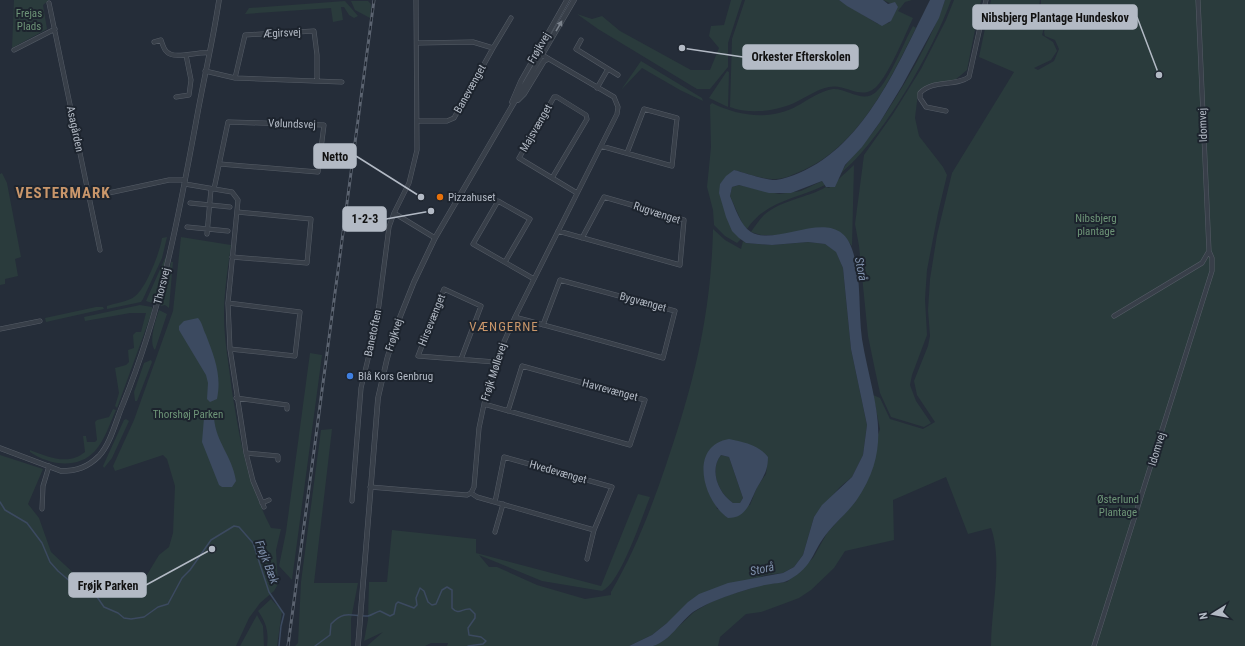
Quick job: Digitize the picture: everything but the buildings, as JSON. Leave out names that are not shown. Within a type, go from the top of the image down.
[{"type":"street","name":"Thorsvej","points":[[0,448],[61,471],[80,469],[90,464],[100,455],[107,444],[151,329],[161,294],[185,182],[219,0]]},
{"type":"street","name":"Banetoften","points":[[352,501],[361,388],[373,338],[389,227],[394,213],[409,183],[417,150],[416,0]]},
{"type":"street","name":"Frøjkvej","points":[[504,120],[521,81],[567,0]]},
{"type":"street","name":"Frøjkvej","points":[[358,646],[378,398],[387,358],[398,322],[414,282],[435,238],[574,0]]},
{"type":"street","points":[[946,111],[926,107],[920,98],[920,93],[931,86],[958,82],[969,76],[986,0]]},
{"type":"street","name":"Idomvej","points":[[1094,646],[1212,271],[1212,258],[1209,251],[1198,0]]},
{"type":"street","name":"Asagården","points":[[49,2],[100,250]]},
{"type":"street","name":"Banevænget","points":[[417,121],[447,121],[454,118],[511,18]]},
{"type":"street","points":[[14,50],[54,29]]},
{"type":"street","name":"Ægirsvej","points":[[235,78],[244,35],[314,31],[317,55],[317,81]]},
{"type":"street","points":[[154,42],[161,40],[166,52],[169,53],[186,55],[203,52],[209,53]]},
{"type":"street","points":[[581,40],[576,49],[618,75]]},
{"type":"street","points":[[416,43],[473,42],[493,48]]},
{"type":"street","name":"Frøjk Møllevej","points":[[471,493],[474,487],[484,404],[495,362],[515,317],[617,114],[618,107],[614,97],[537,52]]},
{"type":"street","points":[[176,98],[188,95],[192,80],[186,55]]},
{"type":"street","name":"Frøjkvej","points":[[515,102],[524,94],[544,61],[548,58]]},
{"type":"street","points":[[597,88],[608,69]]},
{"type":"street","points":[[205,71],[235,78],[342,82]]},
{"type":"street","name":"Majsvænget","points":[[552,178],[587,119],[586,115],[554,97],[519,158],[552,178],[577,192]]},
{"type":"street","points":[[600,146],[672,166],[677,118],[644,109],[627,153]]},
{"type":"street","name":"Vølundsvej","points":[[207,231],[213,189],[220,164],[228,122],[324,125],[318,172],[220,164]]},
{"type":"street","points":[[90,197],[169,180],[185,182],[235,194],[238,200],[228,304],[230,350],[236,398],[246,453],[253,480],[263,505],[269,500]]},
{"type":"street","name":"Rugvænget","points":[[558,231],[582,238],[680,265],[684,220],[604,197],[582,238]]},
{"type":"street","points":[[505,262],[530,219],[498,201],[473,244],[534,279]]},
{"type":"street","points":[[190,203],[230,207]]},
{"type":"street","points":[[232,257],[307,263],[311,219],[237,212]]},
{"type":"street","points":[[394,213],[435,238]]},
{"type":"street","points":[[187,227],[207,231],[228,231]]},
{"type":"street","points":[[1114,316],[1202,263],[1208,256],[1209,251]]},
{"type":"street","name":"Bygvænget","points":[[515,317],[543,325],[662,358],[675,311],[560,280],[543,325]]},
{"type":"street","name":"Hirsevænget","points":[[461,359],[481,306],[444,289],[418,356],[495,362]]},
{"type":"street","points":[[228,304],[300,312],[295,356],[230,350]]},
{"type":"street","points":[[0,329],[40,321]]},
{"type":"street","name":"Havrevænget","points":[[484,404],[508,411],[630,445],[645,400],[522,366],[508,411]]},
{"type":"street","points":[[236,398],[287,405],[287,409]]},
{"type":"street","points":[[246,453],[278,456],[278,460]]},
{"type":"street","name":"Hvedevænget","points":[[495,502],[504,457],[612,487],[594,530],[587,559]]},
{"type":"street","points":[[42,509],[43,486],[49,466]]},
{"type":"street","points":[[370,487],[467,495],[471,493],[477,497],[594,530]]},
{"type":"street","points":[[495,532],[503,504]]},
{"type":"green space","name":"Frejas Plads","points":[[14,0],[49,0],[43,5],[47,29],[12,48]]},
{"type":"green space","points":[[731,0],[742,0],[728,43],[728,67],[710,89],[697,89],[598,29],[577,14],[592,19],[602,16],[620,31],[691,70],[710,70],[719,48],[709,36],[711,26],[724,25]]},
{"type":"green space","points":[[745,0],[839,0],[878,24],[889,23],[898,7],[883,0],[912,0],[905,2],[898,11],[913,18],[887,73],[877,86],[871,90],[860,92],[842,87],[829,87],[782,107],[764,111],[746,111],[730,107],[732,39]]},
{"type":"green space","points":[[945,0],[951,0],[943,20],[905,93],[873,139],[857,158],[841,173],[845,166],[876,129],[898,94],[933,31]]},
{"type":"green space","points":[[954,0],[981,0],[967,70],[955,80],[927,85],[918,93],[915,118],[919,136],[943,167],[947,175],[927,270],[925,299],[927,335],[912,375],[910,385],[916,401],[931,423],[924,427],[891,417],[880,393],[868,336],[859,246],[855,224],[864,155],[893,114],[921,69],[946,20]]},
{"type":"green space","points":[[991,0],[1040,0],[1039,7],[1046,20],[1042,35],[1053,42],[1057,51],[1051,60],[1034,68],[1038,70],[1054,61],[1059,49],[1055,40],[1045,36],[1044,32],[1048,18],[1041,5],[1041,0],[1245,0],[1245,646],[991,646],[996,586],[996,556],[991,528],[968,534],[946,477],[893,500],[894,540],[845,551],[834,568],[811,590],[799,598],[783,604],[761,612],[746,614],[720,637],[718,646],[653,646],[664,640],[694,612],[709,603],[729,595],[766,584],[787,582],[813,558],[827,533],[856,501],[880,429],[873,395],[880,398],[890,419],[923,429],[935,422],[917,395],[914,381],[928,346],[930,336],[928,310],[930,279],[937,235],[952,173],[1014,72],[979,57]]},
{"type":"green space","points":[[345,1],[358,16],[354,18],[349,15],[344,7],[341,7],[343,20],[333,22],[331,8],[245,14],[249,8]]},
{"type":"green space","points":[[351,1],[368,1],[371,4],[370,18],[355,10]]},
{"type":"green space","points":[[913,26],[916,28],[883,91],[855,130],[838,147],[820,161],[785,178],[766,178],[734,170],[720,184],[741,239],[737,243],[725,236],[714,225],[713,210],[707,187],[711,147],[710,105],[712,103],[743,114],[765,115],[787,111],[819,94],[833,89],[838,89],[860,96],[871,95],[881,87],[886,79]]},
{"type":"green space","points":[[641,61],[702,98],[703,101],[680,90],[642,68],[621,90]]},
{"type":"green space","points":[[727,71],[729,72],[728,107],[709,98]]},
{"type":"green space","points":[[854,165],[852,246],[844,236],[761,235],[751,232],[762,217],[771,210],[786,202],[819,191],[826,187],[829,188]]},
{"type":"green space","points":[[2,173],[7,183],[21,257],[15,259],[18,276],[5,279],[5,284],[0,285],[0,174]]},
{"type":"green space","points":[[822,181],[825,185],[772,206],[754,220],[747,229],[743,225],[730,196],[732,187],[739,185],[779,194],[801,191]]},
{"type":"green space","points":[[713,229],[725,240],[741,249],[743,241],[746,243],[772,245],[808,242],[825,244],[836,251],[843,268],[851,349],[867,425],[863,455],[852,477],[840,487],[814,517],[803,555],[794,567],[783,573],[765,575],[667,623],[652,635],[629,646],[447,646],[448,643],[431,643],[425,646],[367,646],[383,632],[364,641],[368,620],[369,582],[387,582],[392,530],[476,539],[476,553],[601,586],[638,494],[650,497],[623,563],[609,586],[602,591],[542,581],[479,555],[489,567],[497,567],[537,585],[585,599],[611,595],[611,592],[628,561],[648,514],[685,406],[693,377],[705,320],[712,260]],"holes":[[[709,452],[768,457],[766,474],[757,487],[750,505],[717,509]]]},
{"type":"green space","points":[[167,237],[162,258],[141,302],[107,309],[107,306],[128,300],[139,293],[152,270],[162,238]]},
{"type":"green space","name":"Thorshøj Parken","points":[[181,237],[231,245],[225,288],[224,324],[232,391],[238,427],[250,477],[256,494],[271,528],[281,529],[276,550],[278,584],[274,591],[260,603],[249,618],[236,646],[0,646],[0,455],[43,469],[28,504],[39,518],[51,552],[80,579],[104,588],[117,597],[129,597],[145,578],[159,555],[169,547],[173,533],[175,486],[167,459],[163,455],[115,471],[113,466],[134,420],[173,311]]},
{"type":"green space","points":[[166,256],[155,304],[146,301]]},
{"type":"green space","points":[[171,262],[173,262],[169,308],[165,305],[161,306]]},
{"type":"green space","points":[[140,305],[152,307],[152,312],[117,408],[115,406],[119,393],[115,368],[126,365],[129,362],[128,350],[134,348],[133,335],[136,332],[141,332],[146,313],[130,313],[85,321],[84,317]]},
{"type":"green space","points":[[96,307],[103,307],[104,309],[46,322],[45,318]]},
{"type":"green space","points":[[159,310],[167,314],[155,350],[153,347],[152,337]]},
{"type":"green space","points":[[310,353],[322,355],[292,580],[279,566],[286,532]]},
{"type":"green space","points":[[151,360],[152,362],[137,401],[135,401],[134,392],[144,363]]},
{"type":"green space","points":[[113,409],[116,410],[99,447],[88,457],[80,461],[63,464],[46,460],[30,452],[30,450],[58,459],[72,459],[78,456],[85,452],[83,436],[86,436],[87,442],[95,442],[97,440],[95,422],[97,420],[109,417]]},
{"type":"green space","points":[[126,419],[129,421],[112,458],[104,468],[103,466],[124,420]]},
{"type":"green space","points":[[332,429],[314,583],[358,583],[351,619],[351,646],[295,646],[298,643],[301,582],[321,430]]},
{"type":"green space","points":[[721,455],[729,457],[743,498],[740,503],[733,503],[719,487],[716,467],[717,461]]},
{"type":"green space","points":[[271,599],[282,611],[277,646],[267,646],[268,636],[266,627],[258,611]]},
{"type":"green space","points":[[257,615],[263,626],[264,646],[240,646]]},
{"type":"water","points":[[839,0],[883,0],[888,4],[895,2],[898,7],[891,21],[882,26]]},
{"type":"water","points":[[930,0],[945,0],[939,18],[902,86],[880,122],[862,147],[845,165],[835,187],[826,187],[822,181],[791,193],[769,193],[739,185],[732,187],[730,196],[741,220],[751,232],[762,235],[776,235],[821,227],[834,229],[844,235],[852,249],[859,282],[862,339],[878,422],[878,441],[875,460],[868,480],[856,501],[828,532],[808,564],[797,575],[780,583],[745,590],[704,605],[688,616],[670,636],[659,644],[653,646],[629,646],[652,635],[667,623],[688,602],[699,594],[728,583],[783,573],[794,567],[803,555],[814,517],[822,505],[852,477],[863,455],[867,425],[851,349],[843,268],[836,252],[825,244],[808,242],[772,245],[746,243],[732,231],[719,193],[720,184],[726,176],[734,170],[761,178],[779,180],[799,173],[823,160],[843,143],[862,122],[878,99],[893,74]]},
{"type":"water","points":[[198,318],[212,350],[218,374],[219,382],[217,399],[210,402],[207,399],[208,383],[206,375],[179,330],[179,326],[184,321]]},
{"type":"water","points":[[208,416],[214,418],[215,427],[234,472],[236,481],[232,487],[222,487],[219,485],[202,442],[204,418]]},
{"type":"water","points":[[729,439],[740,441],[755,447],[768,457],[765,473],[748,507],[744,512],[735,517],[728,518],[719,510],[707,487],[704,475],[704,463],[708,452],[716,444]],"holes":[[[721,455],[729,457],[743,498],[740,503],[733,503],[728,499],[719,487],[717,481],[717,461]]]},
{"type":"waterway","name":"Frøjk Bæk","points":[[0,502],[5,510],[27,523],[42,543],[50,562],[58,571],[79,589],[88,590],[95,594],[104,607],[118,613],[124,618],[131,619],[144,617],[158,607],[168,604],[182,578],[190,570],[211,540],[234,526],[239,527],[253,543],[269,592],[284,614],[279,646]]},
{"type":"waterway","name":"Frøjk Bæk","points":[[315,646],[330,635],[331,624],[336,619],[345,615],[368,616],[380,611],[390,616],[394,614],[396,604],[398,602],[414,608],[417,605],[416,598],[420,588],[424,591],[428,602],[432,605],[436,604],[442,590],[447,587],[452,590],[452,608],[454,610],[459,612],[470,609],[475,614],[475,618],[468,628],[469,635],[481,637],[486,641],[483,644],[468,646]]},
{"type":"railway","points":[[288,646],[374,0]]},
{"type":"place","name":"Orkester Efterskolen","points":[[682,48]]},
{"type":"place","name":"Nibsbjerg Plantage Hundeskov","points":[[1159,75]]},
{"type":"place","name":"Netto","points":[[421,197]]},
{"type":"place","name":"Pizzahuset","points":[[440,197]]},
{"type":"place","name":"1-2-3","points":[[431,211]]},
{"type":"place","name":"Blå Kors Genbrug","points":[[350,376]]},
{"type":"place","name":"Frøjk Parken","points":[[212,549]]},
{"type":"district","name":"VESTERMARK","points":[[63,193]]},
{"type":"district","name":"VÆNGERNE","points":[[504,326]]},
{"type":"park label","name":"Nibsbjerg plantage","points":[[1096,224]]},
{"type":"park label","name":"Østerlund Plantage","points":[[1118,505]]},
{"type":"water label","name":"Storå","points":[[861,269]]},
{"type":"water label","name":"Storå","points":[[762,569]]}]
